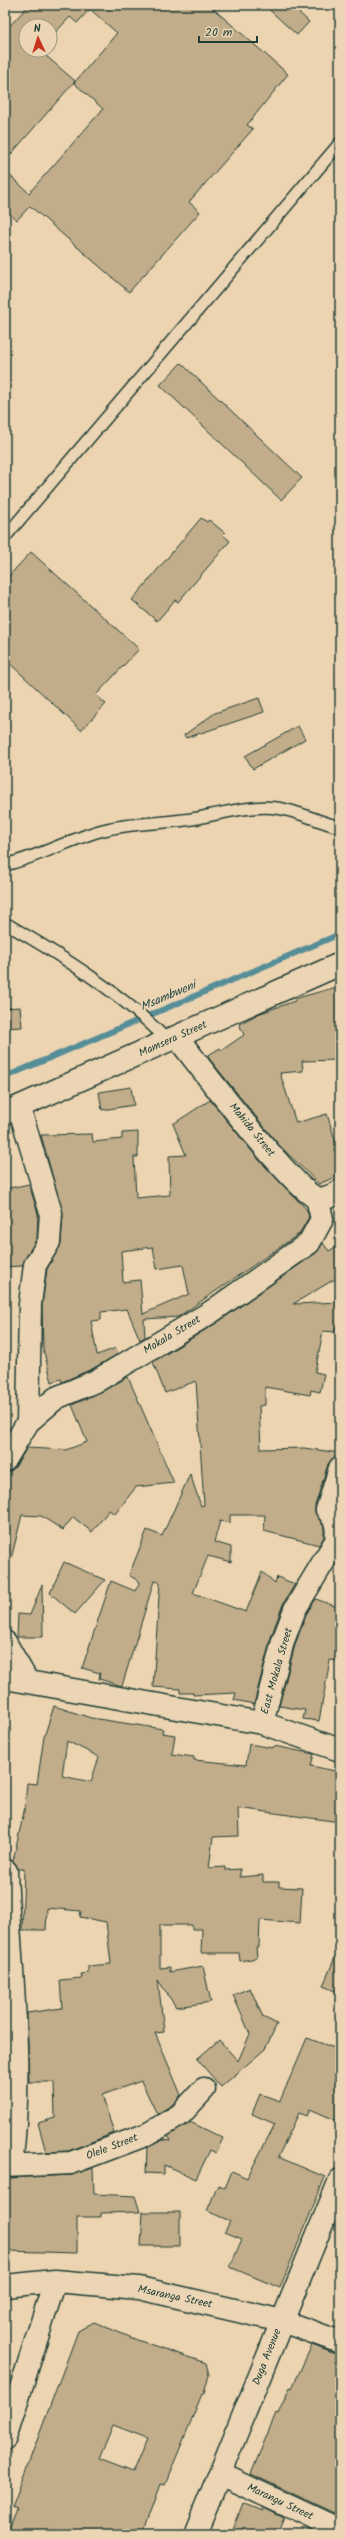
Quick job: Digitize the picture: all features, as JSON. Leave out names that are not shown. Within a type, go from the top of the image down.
[{"type":"street","name":"Mamsera Street","points":[[12,1110],[340,964]]},
{"type":"street","name":"Mahida Street","points":[[173,1039],[283,1168],[310,1194],[318,1198]]},
{"type":"street","points":[[12,1110],[51,1213],[49,1242],[35,1266],[30,1304],[28,1422]]},
{"type":"street","points":[[318,1198],[328,1198],[340,1191]]},
{"type":"street","name":"Mokala Street","points":[[5,1460],[28,1422],[56,1398],[98,1380],[211,1312],[309,1243],[322,1219],[318,1198]]},
{"type":"street","name":"East Mokala Street","points":[[262,1723],[283,1641],[295,1609],[336,1541],[338,1529],[335,1519],[327,1510],[340,1468]]},
{"type":"street","points":[[5,1642],[27,1680]]},
{"type":"street","points":[[5,1678],[27,1680],[262,1723],[340,1750]]},
{"type":"street","points":[[6,1871],[17,2083],[16,2126],[8,2165]]},
{"type":"street","name":"Olele Street","points":[[8,2165],[71,2163],[148,2134],[180,2115],[204,2089]]},
{"type":"street","name":"Duga Avenue","points":[[195,2534],[340,2180]]},
{"type":"street","points":[[5,2438],[55,2281]]},
{"type":"street","name":"Msaranga Street","points":[[5,2286],[55,2281],[139,2288],[282,2321],[340,2342]]},
{"type":"street","name":"Marangu Street","points":[[220,2474],[340,2530]]},
{"type":"lane","points":[[5,537],[340,143]]},
{"type":"lane","points":[[5,865],[96,832],[121,826],[170,823],[249,810],[274,808],[296,811],[319,822],[340,827]]},
{"type":"lane","points":[[5,923],[55,952],[138,1011],[152,1024],[173,1039]]},
{"type":"building","points":[[29,5],[209,5],[288,74],[247,125],[253,129],[189,202],[200,212],[129,292],[30,206],[17,220],[9,213],[5,213],[5,171],[29,193],[103,109],[74,83],[117,33],[90,9],[77,23],[70,17],[58,30],[58,18],[18,18],[18,58],[48,58],[75,81],[5,161],[5,31]]},
{"type":"building","points":[[264,5],[291,5],[309,22],[297,35]]},
{"type":"building","points":[[181,363],[302,478],[281,500],[160,385]]},
{"type":"building","points":[[201,518],[207,522],[209,520],[225,533],[223,535],[230,541],[178,602],[175,600],[157,621],[132,600]]},
{"type":"building","points":[[31,552],[139,649],[96,695],[106,704],[81,730],[5,659],[5,580]]},
{"type":"building","points":[[259,698],[264,712],[186,738],[184,735],[215,713]]},
{"type":"building","points":[[298,726],[305,739],[253,769],[245,756]]},
{"type":"building","points":[[340,986],[340,1060],[302,1061],[303,1071],[280,1073],[296,1123],[327,1114],[340,1156],[340,1175],[319,1184],[278,1144],[207,1056],[220,1048],[222,1050],[244,1035],[239,1024],[258,1014],[295,1001],[294,999]]},
{"type":"building","points":[[20,1007],[22,1027],[5,1028],[5,1008]]},
{"type":"building","points":[[131,1087],[134,1105],[102,1110],[99,1092]]},
{"type":"building","points":[[210,1100],[259,1160],[307,1210],[309,1217],[299,1234],[178,1317],[144,1319],[145,1337],[140,1340],[127,1309],[101,1312],[101,1320],[91,1321],[97,1355],[116,1348],[118,1354],[92,1369],[62,1382],[61,1379],[52,1382],[43,1349],[42,1305],[47,1269],[61,1243],[63,1214],[41,1135],[92,1134],[93,1142],[122,1139],[122,1133],[138,1132],[138,1157],[134,1157],[136,1198],[170,1195],[169,1156],[186,1155],[173,1124]],"holes":[[[153,1247],[157,1269],[183,1265],[189,1294],[143,1314],[140,1280],[123,1282],[121,1251]]]},
{"type":"building","points":[[29,1184],[38,1214],[37,1238],[22,1266],[5,1267],[5,1189]]},
{"type":"building","points":[[323,1243],[329,1251],[340,1244],[340,1276],[293,1304],[340,1302],[340,1328],[335,1328],[335,1332],[323,1331],[315,1372],[324,1374],[320,1392],[311,1390],[310,1395],[265,1387],[265,1405],[259,1406],[261,1449],[304,1448],[340,1453],[340,1456],[332,1459],[328,1464],[315,1506],[315,1513],[324,1527],[324,1537],[319,1545],[264,1531],[265,1515],[230,1515],[230,1523],[220,1521],[214,1542],[231,1547],[231,1562],[208,1556],[193,1593],[246,1612],[262,1572],[275,1583],[277,1577],[295,1584],[283,1604],[271,1637],[254,1704],[234,1700],[236,1693],[193,1695],[193,1693],[180,1693],[180,1689],[153,1687],[160,1582],[154,1581],[122,1686],[99,1679],[100,1673],[82,1668],[111,1581],[135,1591],[140,1582],[129,1575],[147,1530],[162,1536],[190,1474],[201,1506],[204,1505],[196,1381],[165,1393],[153,1362],[218,1322],[316,1253]]},
{"type":"building","points":[[128,1377],[174,1483],[136,1487],[115,1514],[109,1510],[92,1532],[73,1517],[63,1530],[41,1516],[22,1515],[11,1559],[5,1558],[5,1488],[8,1472],[15,1467],[27,1448],[66,1450],[87,1442],[72,1405],[103,1391]]},
{"type":"building","points":[[64,1562],[105,1580],[75,1614],[50,1593]]},
{"type":"building","points":[[42,1585],[43,1637],[17,1637],[18,1614],[30,1615]]},
{"type":"building","points":[[316,1599],[340,1608],[340,1661],[330,1660],[319,1721],[303,1719],[305,1710],[279,1706],[295,1645],[306,1614]]},
{"type":"building","points":[[54,1706],[91,1718],[163,1729],[162,1733],[175,1735],[172,1754],[194,1757],[194,1760],[246,1765],[249,1744],[273,1748],[274,1746],[314,1754],[311,1766],[340,1772],[340,1822],[238,1808],[239,1836],[213,1837],[209,1868],[225,1867],[225,1870],[240,1869],[240,1877],[263,1875],[263,1882],[279,1882],[279,1887],[302,1888],[300,1923],[260,1920],[259,1947],[256,1947],[257,1958],[240,1961],[239,1953],[201,1953],[202,1929],[192,1929],[192,1925],[160,1925],[160,1968],[170,1967],[170,1972],[203,1966],[211,2002],[176,2007],[158,1980],[164,2032],[155,2033],[181,2095],[172,2105],[157,2114],[141,2081],[102,2095],[114,2133],[68,2151],[46,2152],[38,2123],[55,2118],[54,2082],[29,2082],[27,2013],[62,2008],[60,1980],[82,1978],[81,1974],[88,1973],[88,1966],[111,1964],[106,1922],[80,1917],[81,1911],[47,1908],[46,1930],[22,1930],[24,1869],[18,1869],[13,1861],[25,1807],[27,1783],[37,1784],[44,1737]],"holes":[[[67,1741],[99,1757],[91,1782],[62,1776]]]},
{"type":"building","points":[[340,1945],[340,1993],[323,1986]]},
{"type":"building","points":[[250,1988],[263,2017],[277,2024],[265,2049],[221,2087],[197,2059],[219,2040],[238,2061],[250,2034],[233,1995]]},
{"type":"building","points":[[307,2038],[340,2050],[340,2122],[310,2109],[307,2116],[299,2113],[278,2157],[325,2177],[280,2288],[230,2267],[242,2239],[225,2232],[230,2221],[207,2211],[218,2185],[225,2188],[232,2171],[247,2178],[275,2124],[252,2114],[260,2094],[280,2101]]},
{"type":"building","points":[[190,2122],[223,2138],[216,2153],[210,2150],[196,2179],[164,2165],[164,2174],[146,2173],[147,2148],[162,2140],[170,2141],[168,2136]]},
{"type":"building","points":[[93,2168],[94,2194],[135,2196],[140,2212],[101,2213],[101,2217],[77,2217],[77,2253],[5,2251],[5,2178],[72,2175]]},
{"type":"building","points":[[143,2212],[180,2212],[180,2246],[141,2246]]},
{"type":"building","points":[[94,2322],[137,2340],[206,2363],[209,2375],[204,2394],[202,2394],[165,2485],[161,2484],[143,2534],[21,2534],[9,2529],[17,2509],[12,2507],[78,2331]],"holes":[[[113,2425],[147,2438],[133,2472],[99,2459]]]},
{"type":"building","points":[[312,2345],[340,2356],[340,2499],[334,2513],[251,2474],[276,2413],[278,2414],[290,2387],[292,2388]]},
{"type":"building","points":[[243,2503],[263,2511],[262,2507],[284,2518],[277,2534],[231,2534]]},
{"type":"waterway","name":"Msambweni","points":[[5,1077],[340,934]]}]
